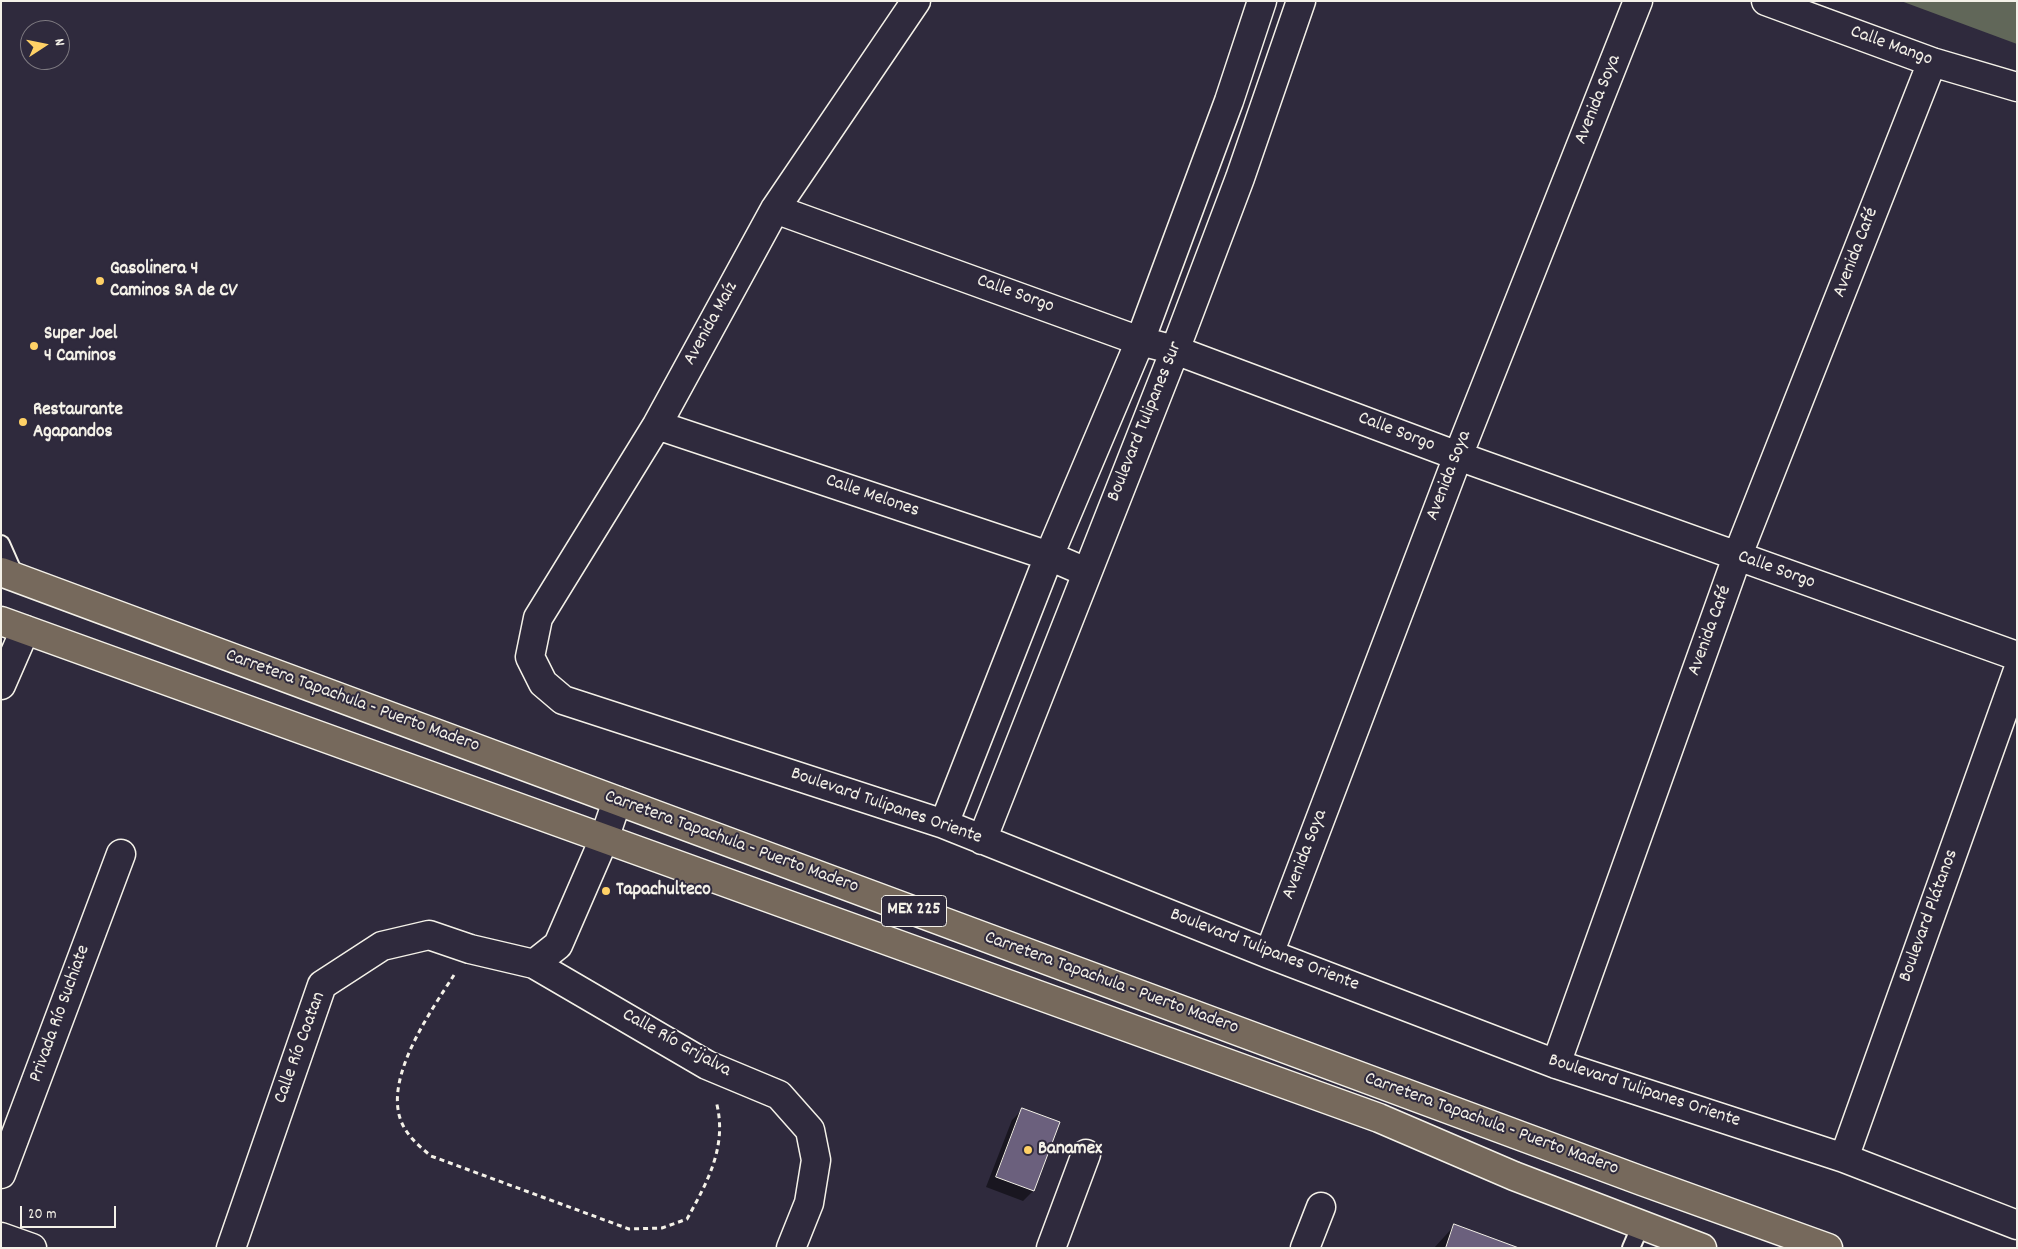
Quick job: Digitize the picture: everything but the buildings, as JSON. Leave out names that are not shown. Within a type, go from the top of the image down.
[{"type":"main road","name":"Carretera Tapachula - Puerto Madero","points":[[9,575],[1633,1178],[1828,1248]]},
{"type":"main road","name":"Carretera Tapachula - Puerto Madero","points":[[13,625],[1379,1118],[1514,1176],[1636,1236],[1702,1248]]},
{"type":"street","name":"Avenida Maíz","points":[[530,657],[538,618],[657,425],[775,209],[916,1]]},
{"type":"street","name":"Boulevard Tulipanes Sur","points":[[944,824],[1049,556],[1140,341],[1229,101],[1262,1]]},
{"type":"street","name":"Boulevard Tulipanes Sur","points":[[982,840],[1175,350],[1240,178],[1301,1]]},
{"type":"street","name":"Avenida Soya","points":[[1269,954],[1458,456],[1638,1]]},
{"type":"street","name":"Calle Mango","points":[[1766,1],[1932,62],[2017,88]]},
{"type":"street","name":"Avenida Café","points":[[1556,1064],[1737,557],[1932,62]]},
{"type":"street","name":"Calle Sorgo","points":[[775,209],[1140,341],[1175,350],[1458,456],[2017,656]]},
{"type":"street","name":"Calle Melones","points":[[657,425],[1049,556],[1086,572]]},
{"type":"street","points":[[1,685],[13,625]]},
{"type":"street","name":"Boulevard Tulipanes Oriente","points":[[530,657],[543,684],[563,700],[944,824],[1269,954],[1556,1064],[1844,1158],[2017,1225]]},
{"type":"street","name":"Boulevard Plátanos","points":[[1844,1158],[2017,673]]},
{"type":"street","points":[[534,964],[558,945],[604,839],[617,801]]},
{"type":"street","name":"Privada Río Suchiate","points":[[1,1174],[120,854]]},
{"type":"street","name":"Calle Río Coatan","points":[[231,1248],[322,986],[382,946],[429,935],[470,949],[534,964]]},
{"type":"street","name":"Calle Río Grijalva","points":[[534,964],[707,1065],[779,1095],[810,1130],[816,1160],[809,1203],[791,1248]]},
{"type":"street","points":[[1051,1248],[1086,1154]]},
{"type":"street","points":[[1305,1248],[1321,1206]]},
{"type":"street","points":[[1,1237],[32,1248]]},
{"type":"lane","points":[[1,544],[9,575]]},
{"type":"path","points":[[470,949],[422,1024],[403,1070],[396,1105],[401,1122],[414,1141],[431,1156],[629,1228],[662,1228],[687,1219],[716,1163],[720,1135],[720,1117],[707,1065]]},
{"type":"green space","points":[[1901,1],[2017,1],[2017,44]]},
{"type":"place","name":"Gasolinera 4 Caminos SA de CV","points":[[100,281]]},
{"type":"place","name":"Super Joel 4 Caminos","points":[[34,346]]},
{"type":"place","name":"Restaurante Agapandos","points":[[23,422]]},
{"type":"place","name":"Tapachulteco","points":[[606,891]]},
{"type":"place","name":"Banamex","points":[[1028,1150]]}]
